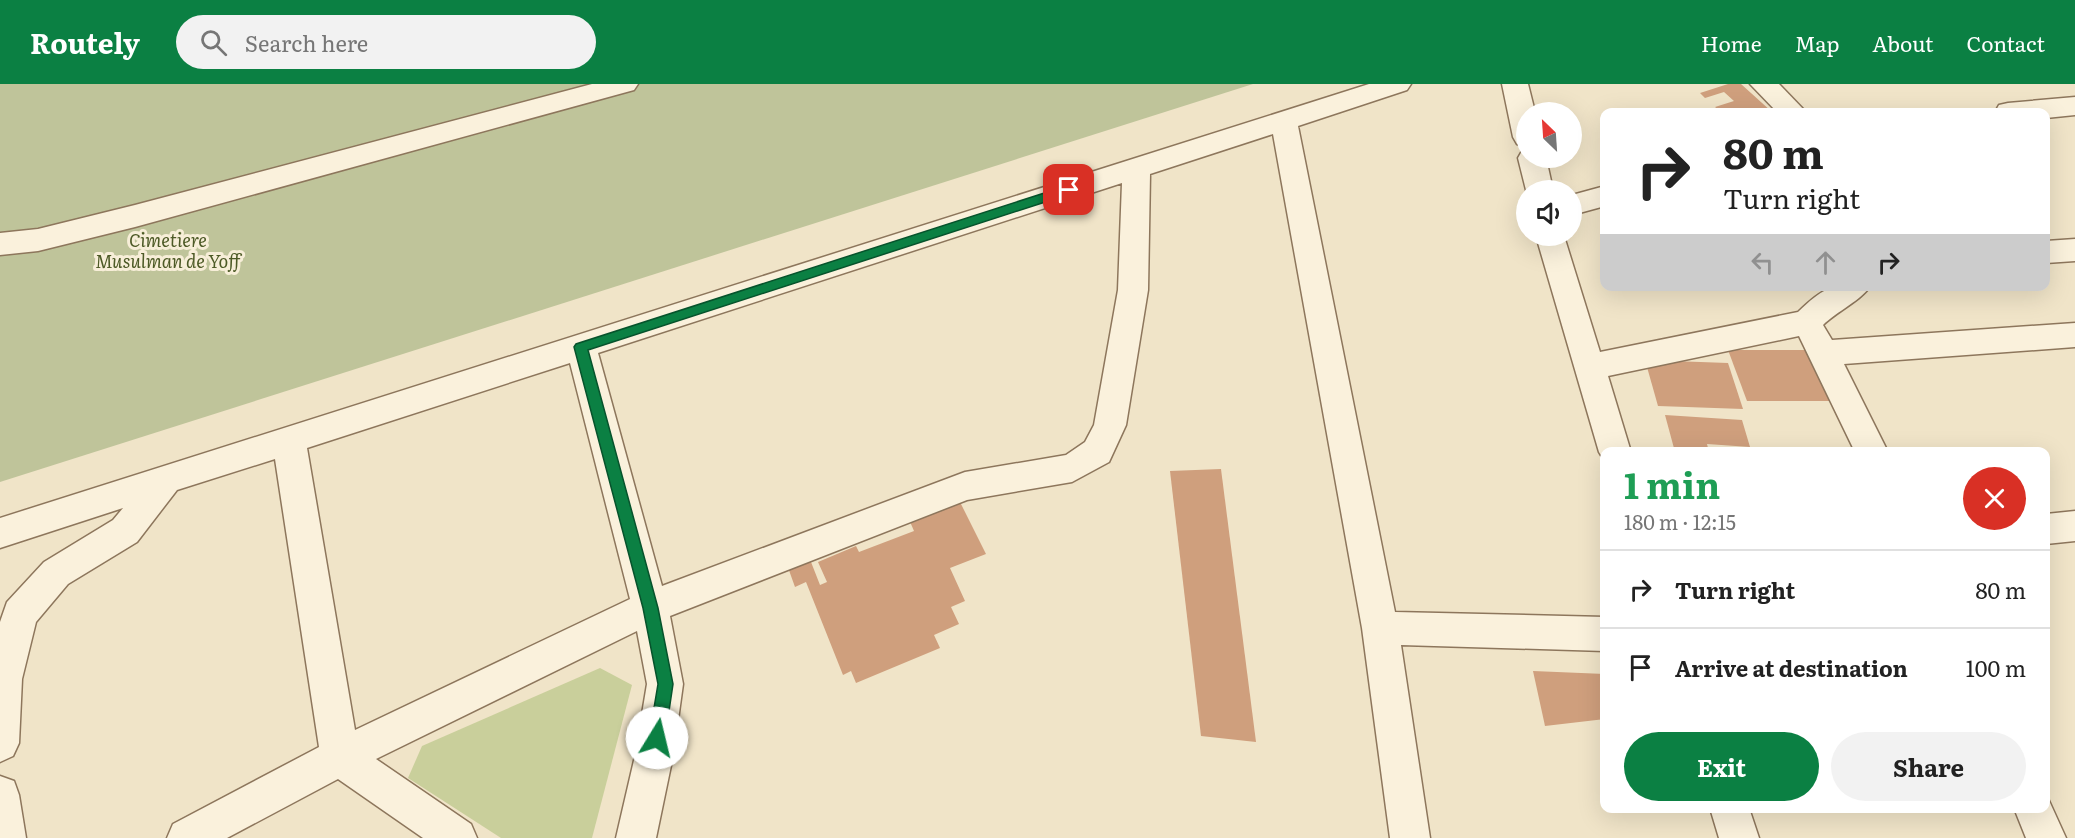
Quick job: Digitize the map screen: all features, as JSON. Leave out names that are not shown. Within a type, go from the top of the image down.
[{"type":"street","points":[[0,244],[38,240],[135,216],[625,84]]},
{"type":"street","points":[[0,533],[168,477],[289,441],[1398,84]]},
{"type":"street","points":[[1515,84],[1519,102]]},
{"type":"street","points":[[1763,84],[1790,108]]},
{"type":"street","points":[[2050,108],[2075,106]]},
{"type":"street","points":[[1284,122],[1380,628],[1410,838]]},
{"type":"street","points":[[187,838],[340,757],[650,608],[965,486],[1024,474],[1072,468],[1097,452],[1110,425],[1133,290],[1136,168]]},
{"type":"street","points":[[1582,202],[1600,197]]},
{"type":"street","points":[[1553,246],[1613,447]]},
{"type":"street","points":[[2050,252],[2075,250]]},
{"type":"street","points":[[1588,367],[1807,322],[1826,303],[1846,291]]},
{"type":"street","points":[[1807,322],[1870,447]]},
{"type":"street","points":[[1823,353],[2075,335]]},
{"type":"street","points":[[581,347],[650,608],[665,684],[644,837]]},
{"type":"street","points":[[289,441],[340,757],[457,838]]},
{"type":"street","points":[[0,742],[4,679],[21,614],[56,573],[91,554],[125,531],[168,477]]},
{"type":"street","points":[[2050,529],[2075,526]]},
{"type":"street","points":[[1380,628],[1600,634]]},
{"type":"street","points":[[0,795],[6,838]]},
{"type":"street","points":[[1731,813],[1739,838]]},
{"type":"street","points":[[2035,813],[2046,838]]},
{"type":"green space","name":"Cimetiere Musulman de Yoff","points":[[0,84],[1253,84],[0,482]]},
{"type":"green space","points":[[600,668],[632,685],[592,838],[501,838],[408,778],[422,746]]},
{"type":"building","points":[[1728,84],[1741,84],[1768,108],[1716,108],[1734,101],[1724,92],[1705,98],[1700,93]]},
{"type":"building","points":[[1728,350],[1808,350],[1830,401],[1747,401]]},
{"type":"building","points":[[1645,360],[1728,363],[1743,409],[1658,406]]},
{"type":"building","points":[[1665,415],[1742,420],[1750,447],[1707,444],[1708,447],[1674,447]]},
{"type":"building","points":[[1221,469],[1256,742],[1201,736],[1170,471]]},
{"type":"building","points":[[958,498],[986,554],[950,568],[965,601],[951,607],[959,624],[934,635],[940,648],[856,683],[851,671],[843,675],[806,582],[795,587],[786,562],[827,546],[830,554],[811,562],[820,585],[827,582],[818,562],[856,546],[859,552],[914,531],[908,517]]},
{"type":"building","points":[[1533,671],[1600,674],[1600,720],[1545,726]]},
{"type":"route","points":[[657,738],[665,684],[650,608],[581,347],[1069,190]]}]
